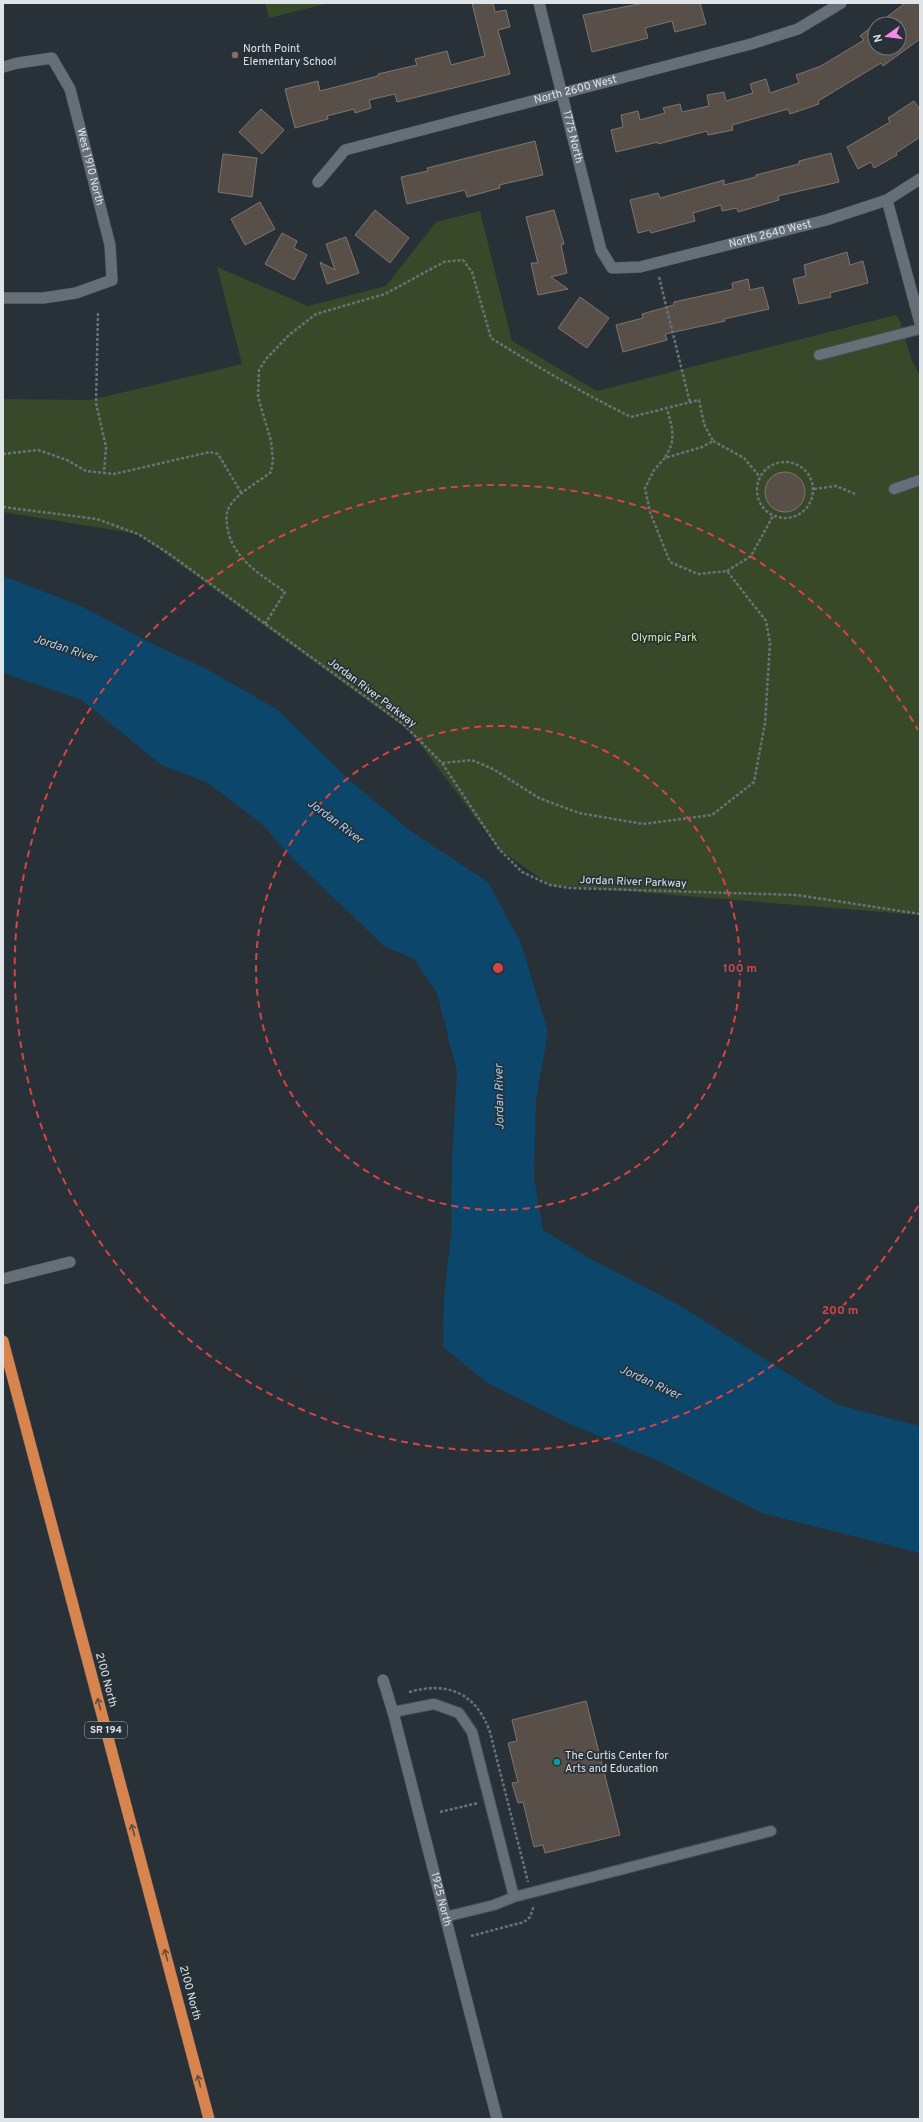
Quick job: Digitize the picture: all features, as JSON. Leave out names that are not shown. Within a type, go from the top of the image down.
[{"type":"highway","name":"2100 North","points":[[3,1340],[209,2119]]},
{"type":"street","name":"1775 North","points":[[539,3],[601,250],[612,268]]},
{"type":"street","name":"North 2600 West","points":[[318,182],[345,150],[758,42],[798,29],[841,3]]},
{"type":"street","name":"West 1910 North","points":[[3,67],[52,58],[70,89],[110,245],[112,280],[76,293],[43,298],[3,298]]},
{"type":"street","name":"North 2640 West","points":[[612,268],[640,267],[826,220],[887,200],[920,179]]},
{"type":"street","points":[[887,200],[920,323]]},
{"type":"street","points":[[3,1279],[70,1262]]},
{"type":"street","name":"1925 North","points":[[382,1680],[393,1712],[497,2119]]},
{"type":"lane","points":[[819,354],[920,329]]},
{"type":"lane","points":[[894,489],[920,480]]},
{"type":"lane","points":[[393,1712],[434,1704],[459,1713],[472,1732],[514,1897]]},
{"type":"lane","points":[[445,1917],[494,1905],[514,1897],[771,1831]]},
{"type":"path","points":[[265,624],[285,592],[250,566],[237,552],[229,539],[227,510],[242,494],[271,472],[273,460],[271,441],[258,397],[259,370],[266,359],[289,335],[316,314],[385,294],[444,262],[463,260],[472,272],[491,338],[580,391],[631,417],[699,400],[704,424],[713,441],[744,458],[760,477]]},
{"type":"path","points":[[659,277],[690,403]]},
{"type":"path","points":[[98,313],[96,403],[106,447],[104,473]]},
{"type":"path","points":[[667,409],[674,435],[671,449],[654,470],[645,488],[650,512],[670,562],[698,574],[727,571],[751,556],[773,516]]},
{"type":"path","points":[[665,458],[702,447],[713,441]]},
{"type":"path","points":[[3,454],[38,450],[68,460],[86,471],[114,474],[133,471],[210,452],[218,454],[242,494]]},
{"type":"path","points":[[792,462],[800,466],[807,472],[812,480],[814,489],[810,503],[801,514],[792,518],[773,516],[760,503],[757,485],[760,477],[773,464],[792,462]]},
{"type":"path","points":[[814,489],[836,486],[855,494]]},
{"type":"path","name":"Jordan River Parkway","points":[[3,507],[97,519],[138,534],[168,553],[403,724],[442,763],[499,849],[522,872],[550,885],[569,888],[797,895],[920,914]]},
{"type":"path","points":[[442,763],[472,760],[493,769],[539,798],[579,813],[643,824],[712,815],[754,782],[765,723],[770,643],[766,621],[727,571]]},
{"type":"path","points":[[440,1812],[479,1803]]},
{"type":"path","points":[[471,1936],[524,1922],[534,1911],[534,1904]]},
{"type":"green space","points":[[265,3],[329,3],[269,18]]},
{"type":"green space","name":"Olympic Park","points":[[480,211],[512,341],[597,391],[896,315],[900,321],[912,361],[920,376],[920,915],[550,885],[499,849],[411,732],[138,534],[3,512],[3,399],[91,400],[242,364],[217,267],[308,306],[386,286],[436,222]]},
{"type":"water","name":"Jordan River","points":[[3,576],[81,606],[153,644],[205,668],[278,710],[348,779],[412,832],[488,882],[521,943],[548,1032],[536,1099],[534,1178],[543,1230],[589,1258],[679,1305],[838,1405],[920,1426],[920,1553],[762,1513],[661,1462],[570,1424],[486,1382],[443,1347],[444,1296],[451,1236],[452,1158],[457,1072],[437,993],[414,959],[384,946],[291,857],[264,826],[208,783],[160,764],[82,700],[3,673]]},
{"type":"building","points":[[472,3],[493,3],[495,12],[506,10],[510,27],[498,30],[510,74],[397,102],[395,94],[369,100],[371,108],[355,113],[354,109],[327,116],[328,119],[295,128],[285,89],[318,81],[320,91],[378,76],[378,74],[417,65],[415,59],[447,51],[451,65],[485,56]]},
{"type":"building","points":[[644,3],[700,3],[706,24],[675,32],[672,21],[645,28],[648,38],[592,52],[583,15]]},
{"type":"building","points":[[905,3],[920,3],[920,39],[907,48],[907,16],[888,16]]},
{"type":"building","points":[[867,30],[867,56],[897,56],[883,66],[881,63],[818,101],[819,104],[790,114],[788,109],[732,125],[733,130],[708,135],[707,131],[658,144],[658,142],[616,152],[611,130],[623,127],[621,115],[638,111],[640,120],[665,113],[663,108],[680,104],[682,112],[709,106],[707,95],[724,92],[726,101],[753,93],[750,84],[766,79],[770,93],[799,83],[796,75],[821,66],[864,40],[860,36]]},
{"type":"building","points":[[914,101],[920,110],[920,137],[896,153],[897,155],[874,168],[871,162],[858,169],[847,147],[890,122],[888,118]]},
{"type":"building","points":[[261,109],[284,130],[262,154],[239,132]]},
{"type":"building","points":[[535,141],[543,175],[499,185],[500,188],[467,197],[465,190],[407,204],[401,177],[428,171],[427,168]]},
{"type":"building","points":[[831,153],[839,182],[778,196],[779,200],[738,212],[737,208],[722,211],[721,205],[693,213],[695,221],[651,233],[650,230],[638,233],[630,200],[658,193],[660,198],[724,180],[724,185],[799,164],[799,161]]},
{"type":"building","points":[[223,154],[257,158],[252,197],[218,192]]},
{"type":"building","points":[[260,202],[275,229],[245,245],[231,219]]},
{"type":"building","points":[[375,210],[409,238],[390,263],[355,235]]},
{"type":"building","points":[[554,210],[564,244],[561,245],[567,273],[551,277],[568,289],[538,295],[531,263],[538,263],[526,217]]},
{"type":"building","points":[[282,233],[297,241],[294,248],[307,255],[294,280],[265,264]]},
{"type":"building","points":[[346,237],[359,273],[327,284],[320,262],[335,270],[326,244]]},
{"type":"building","points":[[847,252],[850,265],[863,261],[868,283],[830,293],[831,297],[799,304],[793,279],[806,276],[804,265]]},
{"type":"building","points":[[748,279],[750,290],[763,287],[769,309],[724,319],[725,321],[665,334],[667,340],[623,352],[616,325],[643,318],[642,314],[674,305],[674,302],[733,289],[732,283]]},
{"type":"building","points":[[580,297],[609,318],[587,348],[558,328]]},
{"type":"building","points":[[789,472],[796,475],[802,481],[805,492],[804,500],[796,509],[789,512],[781,512],[774,509],[766,500],[765,488],[768,481],[777,473]]},
{"type":"building","name":"The Curtis Center for Arts and Education","points":[[586,1701],[620,1835],[545,1853],[543,1845],[534,1847],[523,1802],[518,1803],[512,1783],[518,1782],[508,1743],[517,1741],[512,1720]]},
{"type":"place","name":"North Point Elementary School","points":[[235,55]]},
{"type":"place","name":"The Curtis Center for Arts and Education","points":[[557,1762]]}]
